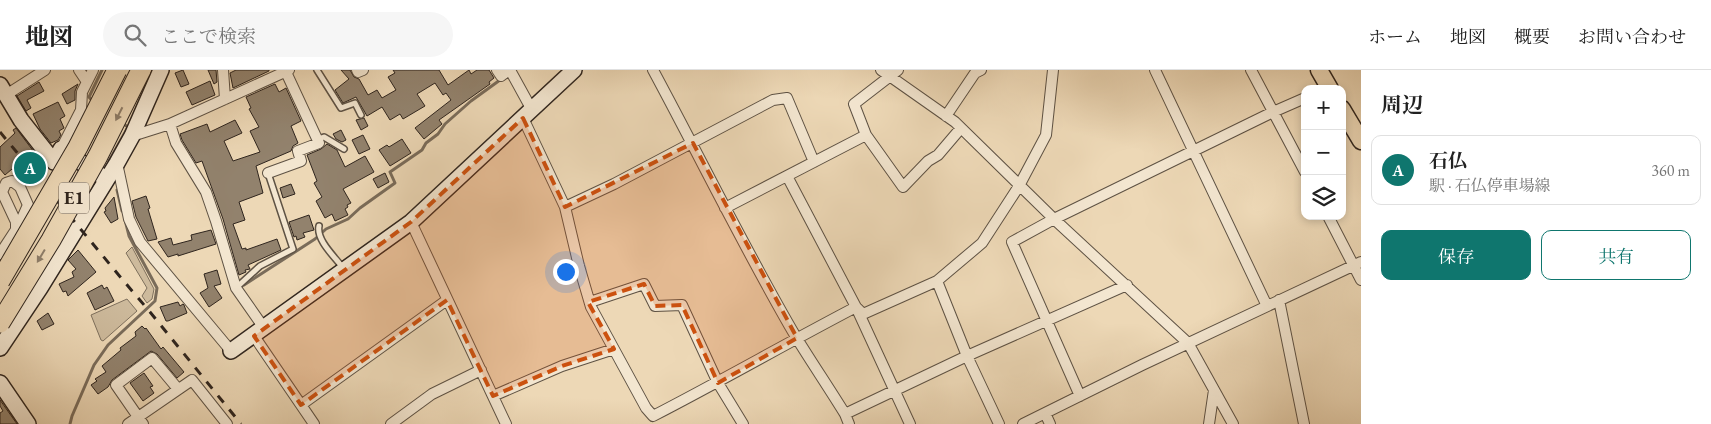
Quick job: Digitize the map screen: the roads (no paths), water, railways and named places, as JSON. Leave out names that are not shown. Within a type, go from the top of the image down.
[{"type":"highway","name":"E1","points":[[0,281],[78,147],[117,70]]},
{"type":"highway","name":"E1","points":[[0,323],[149,72]]},
{"type":"main road","points":[[1320,70],[1328,85]]},
{"type":"main road","points":[[1346,116],[1361,141]]},
{"type":"street","points":[[45,70],[3,90],[21,120],[54,162],[81,110],[82,92],[93,70]]},
{"type":"street","points":[[79,70],[87,82]]},
{"type":"street","points":[[223,70],[225,99]]},
{"type":"street","points":[[357,70],[358,72],[363,70]]},
{"type":"street","points":[[497,70],[501,76],[510,70],[566,207],[579,266],[590,302],[653,420],[796,338],[856,308]]},
{"type":"street","points":[[117,163],[129,219],[140,242],[231,351],[411,222],[574,70]]},
{"type":"street","points":[[653,70],[796,338],[847,419],[895,390],[1127,285]]},
{"type":"street","points":[[881,70],[895,73],[962,128],[1019,186],[1188,343],[1233,424]]},
{"type":"street","points":[[946,116],[975,73],[981,70]]},
{"type":"street","points":[[856,308],[863,314],[937,281],[982,243],[1019,186],[1046,135],[1053,70]]},
{"type":"street","points":[[1155,70],[1267,306]]},
{"type":"street","points":[[1251,70],[1301,164]]},
{"type":"street","points":[[132,136],[170,124],[286,71],[319,143],[298,151],[300,161],[268,174]]},
{"type":"street","points":[[0,348],[107,181],[132,136],[149,72]]},
{"type":"street","points":[[895,73],[854,104],[866,135],[903,187],[928,161],[938,155],[962,128]]},
{"type":"street","points":[[566,207],[773,100],[787,98],[814,162]]},
{"type":"street","points":[[1080,396],[1012,242],[1054,219],[1301,100]]},
{"type":"street","points":[[170,124],[176,142],[206,192],[236,288],[300,404],[314,424]]},
{"type":"street","points":[[725,208],[866,135]]},
{"type":"street","points":[[61,149],[107,181]]},
{"type":"street","points":[[787,176],[856,308],[910,424]]},
{"type":"street","points":[[0,254],[16,228],[27,209],[28,205],[20,187],[16,182],[12,181],[3,186],[1,192],[16,222],[16,228]]},
{"type":"street","points":[[11,211],[22,212],[27,209]]},
{"type":"street","points":[[1330,220],[1358,264],[1361,280]]},
{"type":"street","points":[[411,222],[506,424]]},
{"type":"street","points":[[1022,424],[1188,343],[1358,264]]},
{"type":"street","points":[[937,281],[967,356],[999,424]]},
{"type":"street","points":[[590,302],[644,284],[655,306],[682,305],[718,383],[743,424]]},
{"type":"street","points":[[300,404],[448,300]]},
{"type":"street","points":[[1279,300],[1304,424]]},
{"type":"street","points":[[493,396],[562,366],[614,349]]},
{"type":"street","points":[[141,420],[116,385],[152,358],[178,389]]},
{"type":"street","points":[[390,424],[432,394],[481,370]]},
{"type":"street","points":[[128,424],[141,420],[178,389],[192,380],[227,424]]},
{"type":"street","points":[[1,386],[28,424]]},
{"type":"street","points":[[1209,424],[1214,390]]},
{"type":"street","points":[[1045,413],[1050,424]]},
{"type":"lane","points":[[317,70],[341,108],[355,103],[361,115]]},
{"type":"lane","points":[[317,139],[324,137],[344,149]]},
{"type":"lane","points":[[236,288],[260,266],[293,249],[268,174]]},
{"type":"lane","points":[[318,229],[320,237],[345,270]]},
{"type":"waterway","points":[[94,103],[89,97],[102,70]]},
{"type":"waterway","points":[[244,285],[315,239],[326,229],[348,219],[395,183],[390,172],[422,150],[426,143],[438,134],[445,124],[471,101],[500,80]]},
{"type":"waterway","points":[[110,164],[109,161],[128,127],[122,123]]},
{"type":"waterway","points":[[117,190],[122,211]]},
{"type":"waterway","points":[[70,424],[94,365],[108,345],[155,301],[157,288],[129,236],[125,220]]},
{"type":"railway","points":[[0,132],[241,424]]},
{"type":"place","name":"石仏","points":[[30,168]]}]
